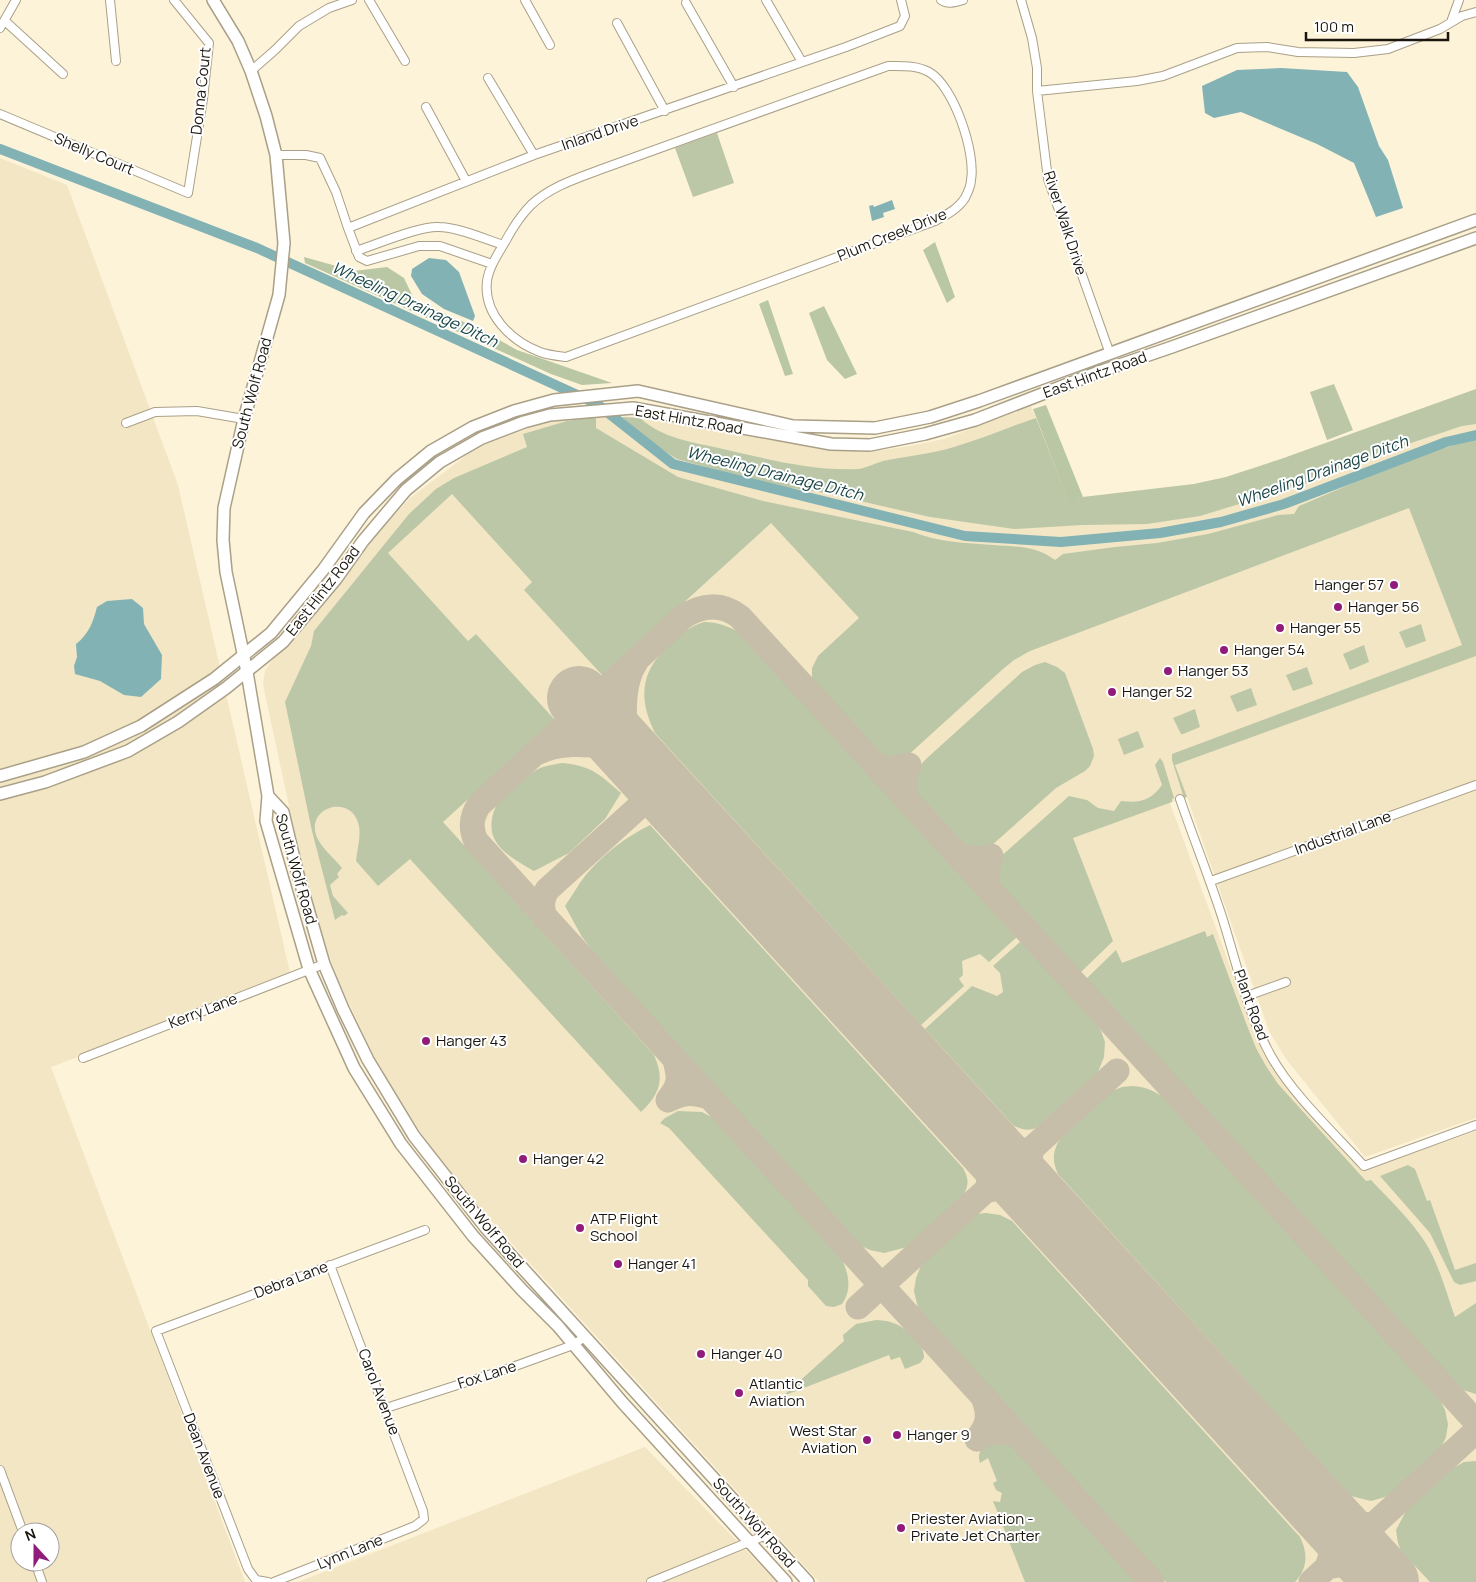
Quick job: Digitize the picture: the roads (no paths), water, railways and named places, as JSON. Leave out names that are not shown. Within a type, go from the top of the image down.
[{"type":"main road","name":"South Wolf Road","points":[[213,0],[238,41],[251,71],[266,116],[276,155],[284,243],[279,294],[244,419],[224,508],[223,540],[226,572],[247,672],[268,796],[266,821],[309,969],[354,1068],[401,1144],[472,1236],[558,1326],[622,1402],[786,1582]]},
{"type":"main road","name":"East Hintz Road","points":[[0,776],[84,752],[141,726],[214,679],[270,633],[323,570],[364,513],[397,479],[431,451],[473,427],[514,411],[554,400],[638,391],[793,426],[875,428],[930,417],[1110,354],[1476,220]]},
{"type":"main road","name":"East Hintz Road","points":[[0,794],[45,782],[128,751],[178,722],[247,672],[283,642],[336,579],[363,541],[406,490],[440,462],[482,438],[524,422],[550,415],[633,408],[832,444],[870,444],[925,434],[975,420],[1099,372],[1476,238]]},
{"type":"main road","name":"South Wolf Road","points":[[268,796],[283,812],[324,964],[368,1060],[414,1136],[486,1228],[808,1582]]},
{"type":"street","points":[[16,0],[2,25],[63,74]]},
{"type":"street","points":[[110,0],[116,61]]},
{"type":"street","name":"Donna Court","points":[[174,0],[208,43],[203,99],[188,193]]},
{"type":"street","points":[[251,71],[299,26],[329,8],[352,0]]},
{"type":"street","points":[[370,0],[405,61]]},
{"type":"street","points":[[525,0],[550,45]]},
{"type":"street","points":[[766,0],[802,62]]},
{"type":"street","name":"Inland Drive","points":[[348,228],[534,156],[846,47],[900,26],[905,16],[901,0]]},
{"type":"street","points":[[941,0],[953,3],[963,0]]},
{"type":"street","name":"River Walk Drive","points":[[1021,0],[1032,38],[1037,68],[1037,91],[1048,179],[1110,354]]},
{"type":"street","points":[[1450,22],[1459,0]]},
{"type":"street","points":[[686,3],[734,86]]},
{"type":"street","points":[[1037,91],[1137,81],[1163,76],[1236,48],[1267,47],[1298,52],[1354,53],[1388,49],[1440,29],[1462,16],[1476,12]]},
{"type":"street","points":[[617,23],[665,111]]},
{"type":"street","name":"Plum Creek Drive","points":[[888,66],[909,66],[930,73],[948,91],[963,126],[971,156],[971,180],[964,198],[952,212],[935,222],[566,357],[540,352],[505,330],[494,316],[487,298],[487,280],[492,264],[521,216],[532,204],[552,189],[599,170],[888,66]]},
{"type":"street","points":[[488,78],[534,156]]},
{"type":"street","points":[[426,107],[466,181]]},
{"type":"street","name":"Shelly Court","points":[[0,114],[188,193]]},
{"type":"street","points":[[276,155],[306,155],[320,158],[336,192],[358,254],[367,262],[419,246],[440,246],[492,264]]},
{"type":"street","points":[[358,254],[418,230],[439,227],[464,232],[503,245]]},
{"type":"street","points":[[126,423],[155,412],[197,411],[244,419]]},
{"type":"street","name":"Industrial Lane","points":[[1211,881],[1476,785]]},
{"type":"street","name":"Plant Road","points":[[1180,799],[1211,881],[1246,996],[1261,1036],[1285,1079],[1364,1166],[1476,1125]]},
{"type":"street","name":"Kerry Lane","points":[[83,1058],[324,964]]},
{"type":"street","points":[[1246,996],[1286,982]]},
{"type":"street","name":"Debra Lane","points":[[156,1331],[425,1230]]},
{"type":"street","name":"Carol Avenue","points":[[330,1265],[386,1408],[423,1511],[424,1519]]},
{"type":"street","name":"Dean Avenue","points":[[156,1331],[248,1569],[256,1580],[268,1582]]},
{"type":"street","name":"Fox Lane","points":[[386,1408],[507,1369],[573,1345],[586,1336]]},
{"type":"street","points":[[0,1470],[19,1522]]},
{"type":"street","name":"Lynn Lane","points":[[274,1582],[415,1526],[424,1519]]},
{"type":"street","points":[[651,1582],[766,1535]]},
{"type":"water","points":[[1281,68],[1347,72],[1358,87],[1379,146],[1388,160],[1403,208],[1376,217],[1354,163],[1317,144],[1241,112],[1214,118],[1205,113],[1202,86],[1237,70]]},
{"type":"water","points":[[892,200],[895,209],[883,213],[884,217],[872,221],[869,206],[873,205],[874,207]]},
{"type":"water","points":[[429,258],[446,260],[459,272],[475,316],[473,321],[444,309],[422,294],[411,276],[412,269]]},
{"type":"water","points":[[132,599],[143,608],[144,624],[162,655],[161,679],[141,697],[124,695],[100,681],[75,674],[74,666],[77,657],[76,644],[90,627],[97,607],[107,601]]},
{"type":"waterway","name":"Wheeling Drainage Ditch","points":[[0,149],[257,248],[597,404],[673,464],[965,536],[1061,542],[1160,533],[1221,522],[1284,504],[1446,442],[1476,435]]},
{"type":"place","name":"Hanger 57","points":[[1394,585]]},
{"type":"place","name":"Hanger 56","points":[[1338,607]]},
{"type":"place","name":"Hanger 55","points":[[1280,628]]},
{"type":"place","name":"Hanger 54","points":[[1224,650]]},
{"type":"place","name":"Hanger 53","points":[[1168,671]]},
{"type":"place","name":"Hanger 52","points":[[1112,692]]},
{"type":"place","name":"Hanger 43","points":[[426,1041]]},
{"type":"place","name":"Hanger 42","points":[[523,1159]]},
{"type":"place","name":"ATP Flight School","points":[[580,1228]]},
{"type":"place","name":"Hanger 41","points":[[618,1264]]},
{"type":"place","name":"Hanger 40","points":[[701,1354]]},
{"type":"place","name":"Atlantic Aviation","points":[[739,1393]]},
{"type":"place","name":"Hanger 9","points":[[897,1435]]},
{"type":"place","name":"West Star Aviation","points":[[867,1440]]},
{"type":"place","name":"Priester Aviation - Private Jet Charter","points":[[901,1528]]}]
